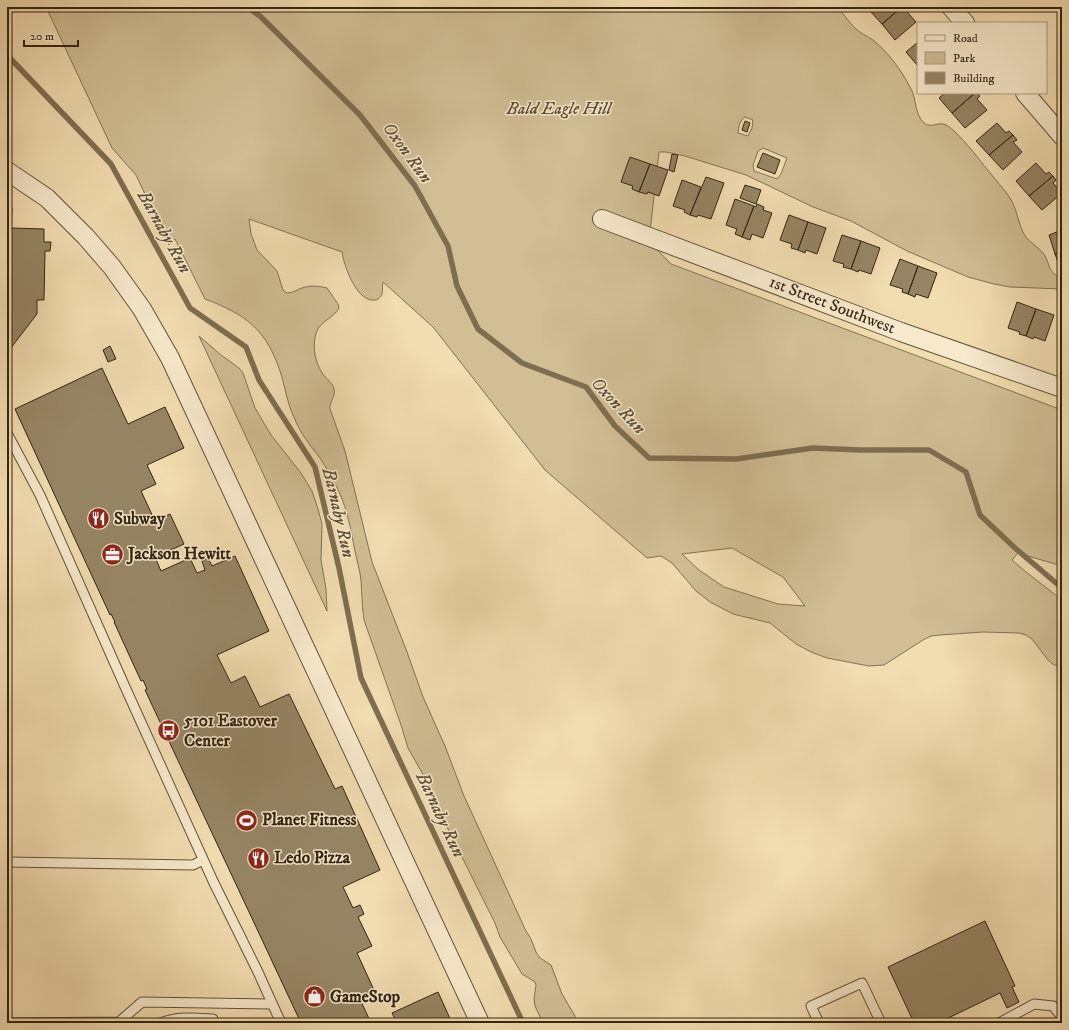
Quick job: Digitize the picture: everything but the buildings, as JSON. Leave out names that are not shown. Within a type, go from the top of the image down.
[{"type":"street","points":[[951,7],[964,22]]},
{"type":"street","points":[[1026,94],[1062,136]]},
{"type":"street","points":[[7,171],[47,198],[86,237],[112,268],[142,309],[170,358],[480,1023]]},
{"type":"street","name":"1st Street Southwest","points":[[602,219],[901,332],[1062,388]]},
{"type":"lane","points":[[7,433],[40,496],[224,906],[258,972],[281,1023]]},
{"type":"lane","points":[[7,862],[193,865],[203,860]]},
{"type":"lane","points":[[819,1023],[811,1006],[862,983],[881,1023]]},
{"type":"lane","points":[[7,1023],[119,1023],[142,1002],[272,1004]]},
{"type":"lane","points":[[161,1023],[168,1020],[184,1018],[213,1021],[214,1003]]},
{"type":"lane","points":[[998,1023],[1034,1004],[1053,1006],[1062,1017]]},
{"type":"green space","name":"Bald Eagle Hill","points":[[46,7],[838,7],[855,28],[873,40],[884,50],[903,74],[914,96],[917,111],[924,123],[927,125],[946,125],[957,134],[1006,192],[1016,211],[1024,234],[1041,250],[1050,269],[1062,279],[1062,289],[1010,287],[968,277],[907,251],[851,221],[813,207],[746,175],[685,156],[666,152],[659,152],[649,241],[671,264],[1062,410],[1062,566],[1018,553],[1012,560],[1062,600],[1062,666],[1054,665],[1048,660],[1032,639],[1026,635],[1019,633],[983,632],[931,636],[884,665],[869,666],[827,658],[811,652],[796,644],[770,623],[733,614],[710,602],[696,591],[672,563],[661,556],[647,558],[545,470],[433,327],[383,282],[382,294],[377,300],[366,298],[356,288],[352,281],[345,265],[342,252],[249,219],[251,234],[257,250],[277,271],[283,290],[287,293],[309,286],[327,288],[338,304],[339,308],[337,311],[321,325],[316,333],[314,343],[315,354],[320,370],[334,389],[330,409],[345,451],[372,562],[423,697],[445,746],[464,796],[536,952],[540,958],[551,965],[562,994],[575,1016],[575,1023],[543,1023],[535,1006],[535,982],[522,974],[500,937],[495,923],[438,809],[429,785],[408,748],[364,620],[361,577],[345,506],[328,471],[296,423],[274,356],[261,334],[243,317],[205,299],[175,239],[169,245],[136,175],[112,148]],"holes":[[[745,117],[753,120],[752,128],[748,136],[738,133],[740,124]],[[763,148],[787,158],[781,174],[777,179],[754,171],[753,165],[758,151]],[[732,548],[783,577],[805,606],[778,604],[724,587],[699,570],[682,554]]]},
{"type":"green space","points":[[199,336],[239,368],[243,373],[255,408],[271,435],[301,473],[312,491],[322,524],[321,560],[326,589],[327,611]]},
{"type":"waterway","name":"Oxon Run","points":[[247,7],[260,16],[360,115],[415,186],[448,246],[457,286],[478,329],[522,363],[586,387],[615,426],[649,458],[736,459],[813,448],[929,450],[966,472],[980,515],[1015,548],[1062,588]]},
{"type":"waterway","name":"Barnaby Run","points":[[7,55],[111,164],[190,308],[246,347],[259,380],[315,467],[339,568],[361,678],[523,1023]]},
{"type":"place","name":"Subway","points":[[98,519]]},
{"type":"place","name":"Jackson Hewitt","points":[[112,554]]},
{"type":"place","name":"5101 Eastover Center","points":[[168,731]]},
{"type":"place","name":"Planet Fitness","points":[[246,820]]},
{"type":"place","name":"Ledo Pizza","points":[[258,858]]},
{"type":"place","name":"GameStop","points":[[314,997]]}]
